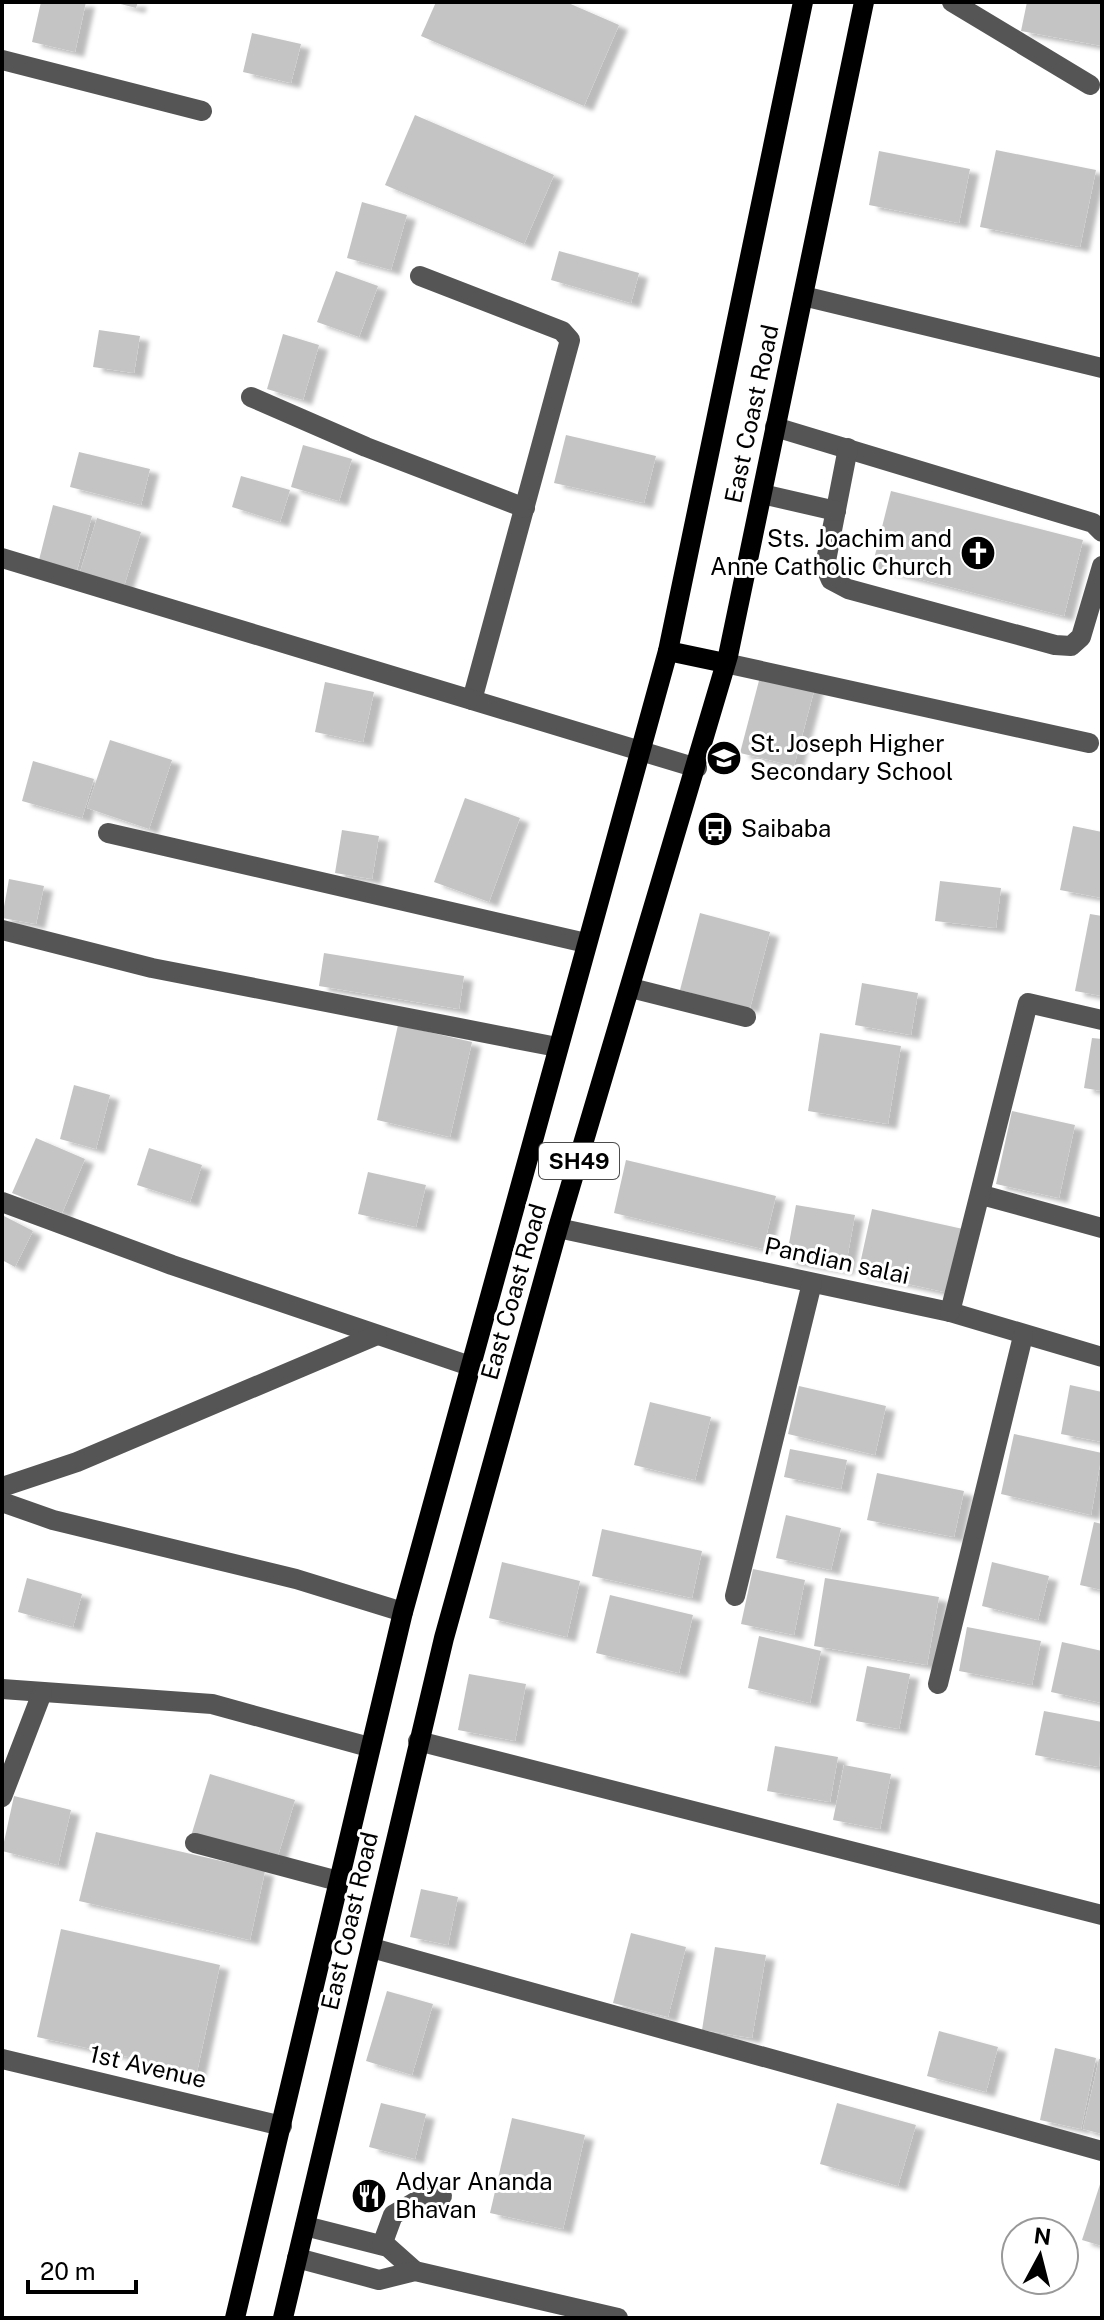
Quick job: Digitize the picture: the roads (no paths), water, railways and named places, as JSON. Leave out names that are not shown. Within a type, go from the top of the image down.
[{"type":"main road","name":"East Coast Road","points":[[235,2318],[403,1612],[668,651],[803,2]]},
{"type":"main road","name":"East Coast Road","points":[[283,2318],[418,1741],[558,1228],[697,768],[725,663],[864,2]]},
{"type":"main road","points":[[668,651],[725,663]]},
{"type":"street","points":[[952,2],[1090,85]]},
{"type":"street","points":[[2,60],[202,111]]},
{"type":"street","points":[[420,276],[562,331],[570,340],[472,700]]},
{"type":"street","points":[[803,296],[1102,368]]},
{"type":"street","points":[[251,397],[366,447],[525,508]]},
{"type":"street","points":[[775,427],[1093,523],[1102,532]]},
{"type":"street","points":[[848,448],[825,566],[831,580],[848,589],[1055,645],[1071,646],[1081,637],[1102,566]]},
{"type":"street","points":[[762,494],[836,511]]},
{"type":"street","points":[[2,558],[697,768]]},
{"type":"street","points":[[725,663],[1089,743]]},
{"type":"street","points":[[108,833],[586,943]]},
{"type":"street","points":[[2,930],[152,968],[557,1047]]},
{"type":"street","points":[[631,988],[746,1017]]},
{"type":"street","points":[[950,1312],[1028,1003],[1102,1020]]},
{"type":"street","points":[[982,1195],[1102,1228]]},
{"type":"street","points":[[2,1202],[470,1366]]},
{"type":"street","name":"Pandian salai","points":[[558,1228],[950,1312],[1102,1357]]},
{"type":"street","points":[[735,1596],[812,1283]]},
{"type":"street","points":[[2,1487],[77,1462],[377,1335]]},
{"type":"street","points":[[938,1684],[1023,1336]]},
{"type":"street","points":[[2,1502],[53,1520],[296,1579],[403,1612]]},
{"type":"street","points":[[2,1689],[212,1704],[369,1747]]},
{"type":"street","points":[[2,1797],[42,1693]]},
{"type":"street","points":[[418,1741],[1102,1915]]},
{"type":"street","points":[[195,1843],[338,1881]]},
{"type":"street","points":[[372,1948],[1102,2151]]},
{"type":"street","name":"1st Avenue","points":[[2,2059],[282,2126]]},
{"type":"street","points":[[382,2245],[393,2215],[422,2198],[442,2196]]},
{"type":"street","points":[[305,2226],[382,2245],[415,2271],[618,2318]]},
{"type":"street","points":[[297,2258],[379,2280],[415,2271]]},
{"type":"place","name":"Sts. Joachim and Anne Catholic Church","points":[[978,553]]},
{"type":"place","name":"St. Joseph Higher Secondary School","points":[[724,758]]},
{"type":"place","name":"Saibaba","points":[[715,829]]},
{"type":"place","name":"Adyar Ananda Bhavan","points":[[369,2196]]}]
